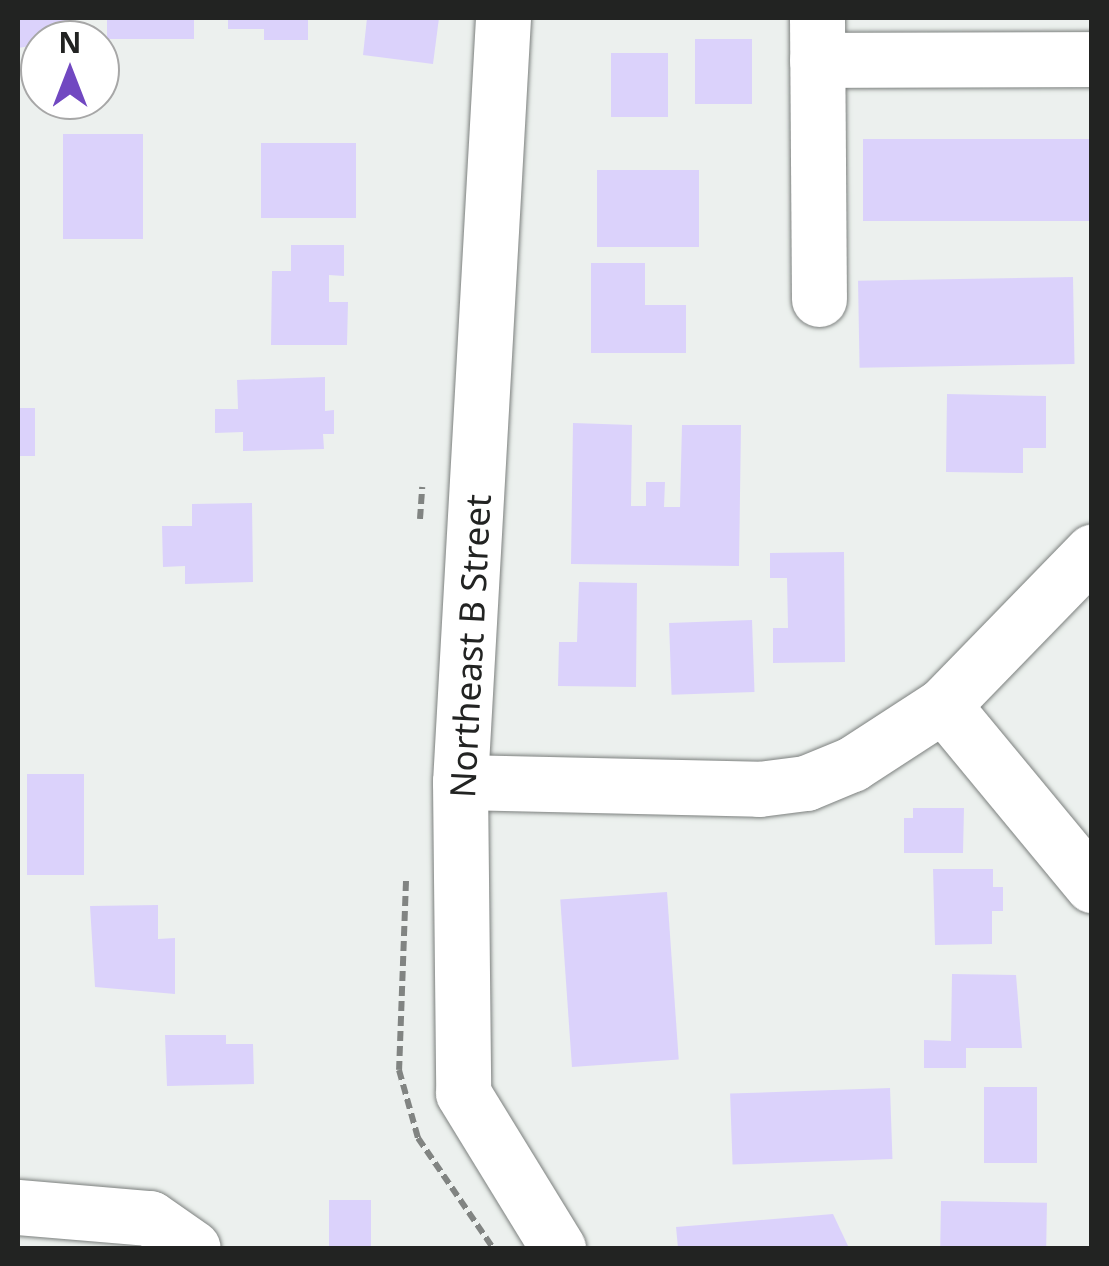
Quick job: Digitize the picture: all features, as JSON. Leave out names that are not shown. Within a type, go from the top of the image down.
[{"type":"street","name":"Northeast B Street","points":[[503,18],[460,782],[464,1093],[558,1248]]},
{"type":"street","points":[[819,298],[817,39],[1092,58]]},
{"type":"street","points":[[460,782],[759,789],[806,783],[852,764],[943,705],[1092,552]]},
{"type":"street","points":[[943,705],[1092,886]]},
{"type":"street","points":[[18,1206],[150,1218],[193,1248]]},
{"type":"building","points":[[18,18],[68,18],[20,20],[18,48]]},
{"type":"building","points":[[194,18],[194,39],[120,39],[120,20],[107,20]]},
{"type":"building","points":[[228,18],[308,18],[308,40],[264,40],[264,29],[228,29]]},
{"type":"building","points":[[367,18],[439,18],[433,64],[363,55]]},
{"type":"building","points":[[695,39],[752,39],[752,104],[695,104]]},
{"type":"building","points":[[611,53],[668,53],[668,117],[611,117]]},
{"type":"building","points":[[63,134],[143,134],[143,239],[63,239]]},
{"type":"building","points":[[863,139],[1092,139],[1092,221],[863,221]]},
{"type":"building","points":[[261,143],[356,143],[356,218],[261,218]]},
{"type":"building","points":[[597,170],[699,170],[699,247],[597,247]]},
{"type":"building","points":[[291,245],[344,245],[344,276],[329,275],[329,302],[348,302],[347,345],[271,345],[272,271],[291,271]]},
{"type":"building","points":[[591,263],[645,263],[645,305],[686,305],[686,353],[591,353]]},
{"type":"building","points":[[1073,277],[1075,364],[860,368],[858,281]]},
{"type":"building","points":[[325,377],[325,411],[334,410],[334,434],[323,434],[324,449],[243,451],[243,432],[215,433],[215,409],[238,409],[237,380]]},
{"type":"building","points":[[947,394],[1046,396],[1046,448],[1023,448],[1023,473],[946,472]]},
{"type":"building","points":[[18,408],[35,408],[35,456],[18,456]]},
{"type":"building","points":[[573,423],[632,425],[631,506],[646,506],[646,482],[665,482],[664,507],[680,507],[682,425],[741,425],[739,566],[571,564]]},
{"type":"building","points":[[252,503],[253,582],[185,584],[185,566],[163,567],[162,526],[192,526],[192,504]]},
{"type":"building","points":[[844,552],[845,662],[773,663],[773,628],[788,628],[787,578],[770,578],[770,553]]},
{"type":"building","points":[[579,582],[637,583],[636,687],[558,686],[559,642],[577,642]]},
{"type":"building","points":[[752,620],[755,692],[672,695],[669,623]]},
{"type":"building","points":[[27,774],[84,774],[84,875],[27,875]]},
{"type":"building","points":[[913,808],[964,808],[963,853],[904,853],[904,818],[913,818]]},
{"type":"building","points":[[933,869],[993,869],[993,887],[1003,887],[1003,911],[992,911],[992,944],[935,945]]},
{"type":"building","points":[[667,892],[679,1060],[572,1067],[560,899]]},
{"type":"building","points":[[158,905],[158,939],[175,938],[175,994],[95,987],[90,906]]},
{"type":"building","points":[[952,974],[1016,975],[1022,1048],[966,1048],[966,1068],[924,1068],[924,1040],[951,1041]]},
{"type":"building","points":[[165,1035],[226,1035],[226,1044],[253,1044],[254,1084],[167,1086]]},
{"type":"building","points":[[984,1087],[1037,1087],[1037,1163],[984,1163]]},
{"type":"building","points":[[890,1088],[892,1159],[733,1165],[730,1094]]},
{"type":"building","points":[[329,1200],[371,1200],[371,1248],[329,1248]]},
{"type":"building","points":[[941,1201],[1047,1203],[1046,1248],[940,1248]]},
{"type":"building","points":[[833,1214],[849,1248],[678,1248],[676,1227]]}]
